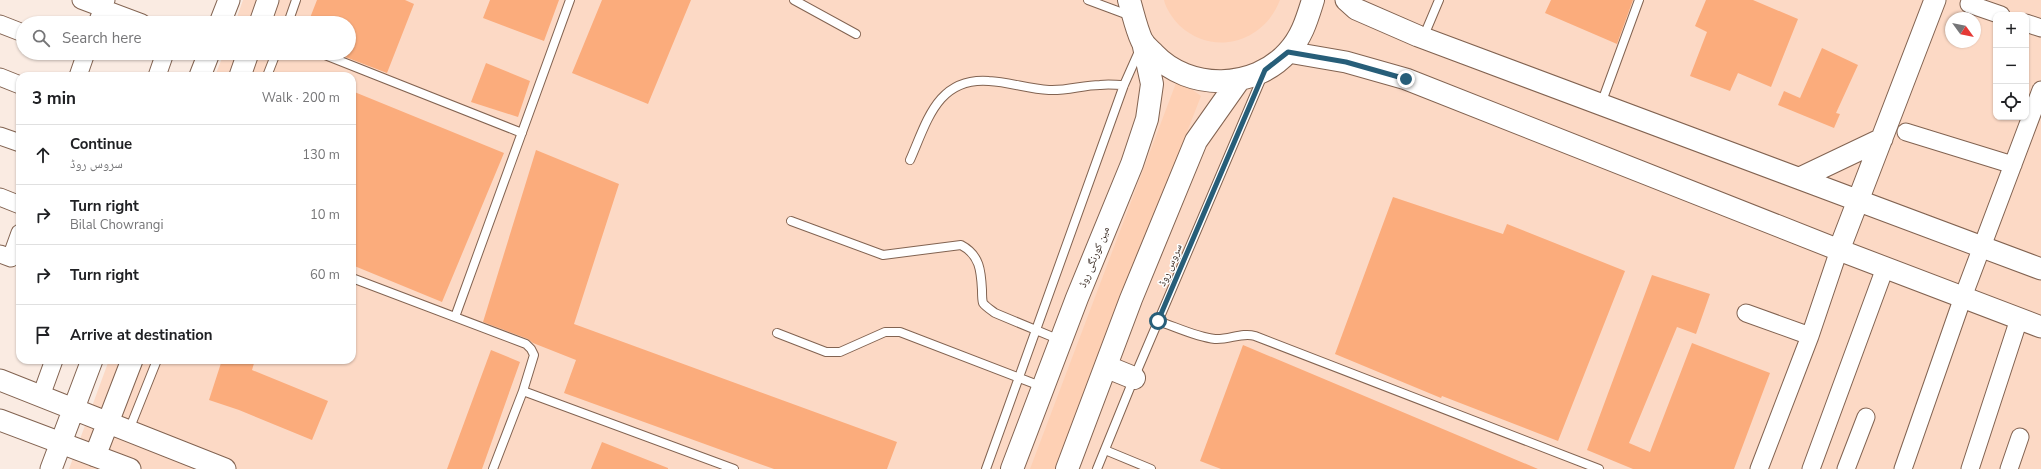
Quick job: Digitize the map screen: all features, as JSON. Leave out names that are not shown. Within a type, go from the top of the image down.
[{"type":"main road","points":[[1131,8],[1143,42],[1161,62],[1185,76],[1212,82],[1239,80],[1265,70],[1288,52],[1304,28],[1313,0]]},
{"type":"main road","name":"مین کورنگی روڈ","points":[[1012,469],[1061,340],[1132,164],[1147,119],[1152,84],[1143,42]]},
{"type":"main road","points":[[1067,469],[1107,367],[1131,299],[1196,141],[1239,80]]},
{"type":"main road","points":[[1107,367],[1134,378]]},
{"type":"street","points":[[82,0],[102,10],[120,16]]},
{"type":"street","points":[[223,16],[229,0]]},
{"type":"street","points":[[262,16],[268,0]]},
{"type":"street","points":[[1346,0],[1356,8],[1423,38],[1800,178],[1858,202],[2041,269]]},
{"type":"street","points":[[1759,469],[1810,336],[1839,250],[1935,0]]},
{"type":"street","points":[[1969,4],[1993,12]]},
{"type":"street","points":[[0,24],[16,30]]},
{"type":"street","points":[[2029,24],[2041,28]]},
{"type":"street","points":[[1288,52],[1346,62],[1406,79],[1885,268],[2041,327]]},
{"type":"street","points":[[79,72],[82,60]]},
{"type":"street","points":[[158,72],[163,60]]},
{"type":"street","points":[[202,72],[206,60]]},
{"type":"street","points":[[241,72],[246,60]]},
{"type":"street","points":[[0,77],[16,83]]},
{"type":"street","points":[[1903,469],[1963,297],[2041,90]]},
{"type":"street","points":[[1906,132],[2013,165]]},
{"type":"street","points":[[0,136],[16,142]]},
{"type":"street","points":[[1800,178],[1882,139]]},
{"type":"street","points":[[0,197],[16,203]]},
{"type":"street","points":[[0,254],[11,258],[16,244]]},
{"type":"street","points":[[1811,469],[1885,268]]},
{"type":"street","points":[[1746,313],[1810,336]]},
{"type":"street","points":[[1970,469],[2019,319]]},
{"type":"street","points":[[41,396],[53,364]]},
{"type":"street","points":[[51,469],[91,364]]},
{"type":"street","points":[[94,459],[131,364]]},
{"type":"street","points":[[0,380],[225,469]]},
{"type":"street","points":[[1846,469],[1866,417]]},
{"type":"street","points":[[0,420],[61,443],[94,459],[130,469]]},
{"type":"street","points":[[2008,469],[2020,437]]},
{"type":"lane","points":[[290,16],[296,0]]},
{"type":"lane","points":[[455,317],[570,0]]},
{"type":"lane","points":[[794,0],[856,34]]},
{"type":"lane","points":[[1088,0],[1131,8]]},
{"type":"lane","points":[[1423,38],[1438,0]]},
{"type":"lane","points":[[1601,104],[1639,0]]},
{"type":"lane","points":[[986,469],[1037,331],[1124,85],[1143,42]]},
{"type":"lane","points":[[269,72],[273,60]]},
{"type":"lane","points":[[338,60],[522,133]]},
{"type":"lane","name":"سروس روڈ","points":[[1097,469],[1158,321],[1265,70]]},
{"type":"lane","points":[[910,160],[934,108],[947,91],[965,84],[988,80],[1047,90],[1063,91],[1099,85],[1124,85]]},
{"type":"lane","points":[[791,221],[883,255],[961,246],[974,254],[978,262],[981,270],[983,302],[995,313],[1061,340]]},
{"type":"lane","points":[[356,280],[526,344],[531,349],[534,355],[523,391],[493,469]]},
{"type":"lane","points":[[1158,321],[1202,337],[1216,339],[1248,334],[1255,336],[1599,469]]},
{"type":"lane","points":[[777,333],[826,352],[834,353],[840,352],[885,332],[900,332],[1044,388]]},
{"type":"lane","points":[[129,430],[154,364]]},
{"type":"lane","points":[[523,391],[734,469]]},
{"type":"lane","points":[[1105,450],[1151,469]]},
{"type":"shaded area","points":[[243,0],[2041,0],[2041,469],[69,469],[108,364],[356,364],[356,72],[217,72],[221,60],[356,60],[356,16],[237,16]]},
{"type":"shaded area","points":[[1164,0],[1280,0],[1273,14],[1262,26],[1250,35],[1237,40],[1222,42],[1208,41],[1193,36],[1180,26],[1170,14]]},
{"type":"shaded area","points":[[1176,83],[1186,85],[1201,96],[1056,469],[1030,469]]},
{"type":"building","points":[[317,0],[405,0],[414,4],[387,73],[353,60],[356,60],[356,16],[311,16]]},
{"type":"building","points":[[490,0],[559,0],[544,41],[483,18]]},
{"type":"building","points":[[602,0],[691,0],[648,104],[572,73]]},
{"type":"building","points":[[1551,0],[1633,0],[1617,44],[1545,13]]},
{"type":"building","points":[[1706,0],[1753,0],[1798,19],[1771,87],[1738,73],[1730,91],[1690,76],[1707,32],[1695,26]]},
{"type":"building","points":[[1822,48],[1858,65],[1836,113],[1840,114],[1834,128],[1778,105],[1784,91],[1800,98]]},
{"type":"building","points":[[486,63],[530,81],[518,117],[471,102]]},
{"type":"building","points":[[356,93],[504,153],[442,302],[356,267]]},
{"type":"building","points":[[536,150],[619,184],[574,324],[897,442],[887,469],[774,469],[564,393],[576,360],[533,343],[528,339],[483,322]]},
{"type":"building","points":[[1393,197],[1503,234],[1507,224],[1625,271],[1558,441],[1442,396],[1441,398],[1335,354]]},
{"type":"building","points":[[1652,275],[1710,294],[1696,334],[1677,327],[1629,443],[1650,452],[1692,343],[1770,373],[1734,469],[1633,469],[1587,450]]},
{"type":"building","points":[[1243,345],[1538,469],[1221,469],[1200,461]]},
{"type":"building","points":[[491,350],[520,362],[482,469],[447,469]]},
{"type":"building","points":[[221,364],[254,364],[252,370],[328,401],[312,440],[239,410],[209,400]]},
{"type":"building","points":[[602,442],[668,468],[668,469],[591,469]]},
{"type":"route","points":[[1158,321],[1265,70],[1288,52],[1346,62],[1406,79]]}]
